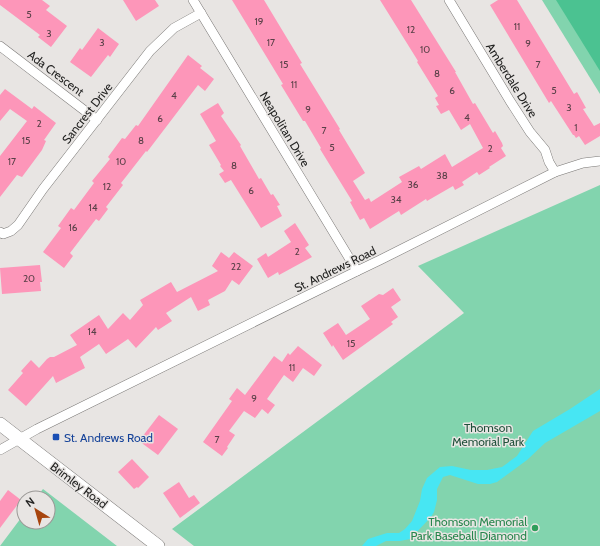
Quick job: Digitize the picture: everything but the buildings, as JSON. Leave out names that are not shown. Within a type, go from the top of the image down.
[{"type":"main road","name":"Brimley Road","points":[[0,424],[158,546]]},
{"type":"street","name":"Neapolitan Drive","points":[[193,0],[357,271]]},
{"type":"street","name":"Amberdale Drive","points":[[449,0],[530,132],[545,150],[549,162],[555,172]]},
{"type":"street","name":"Sancrest Drive","points":[[0,232],[3,234],[11,231],[18,225],[44,189],[159,41],[174,28],[201,13]]},
{"type":"street","name":"Ada Crescent","points":[[0,46],[97,120]]},
{"type":"street","name":"St. Andrews Road","points":[[0,450],[37,429],[555,172],[583,163],[600,161]]},
{"type":"green space","points":[[542,0],[600,0],[600,94]]},
{"type":"green space","points":[[556,0],[600,0],[600,71]]},
{"type":"green space","name":"Thomson Memorial Park","points":[[600,185],[600,546],[194,546],[172,529],[464,313],[418,266]]},
{"type":"green space","points":[[56,499],[117,546],[0,546],[16,525],[16,530],[56,530]]},
{"type":"water","points":[[600,389],[600,411],[545,443],[527,460],[497,482],[490,484],[478,484],[450,475],[443,477],[437,489],[437,500],[434,512],[410,539],[386,541],[376,546],[362,546],[368,539],[387,533],[399,533],[405,529],[412,521],[427,478],[440,467],[452,466],[471,470],[487,470],[502,467],[517,456],[533,431]]},
{"type":"place","name":"St. Andrews Road","points":[[56,437]]},
{"type":"place","name":"Thomson Memorial Park Baseball Diamond","points":[[535,528]]}]
